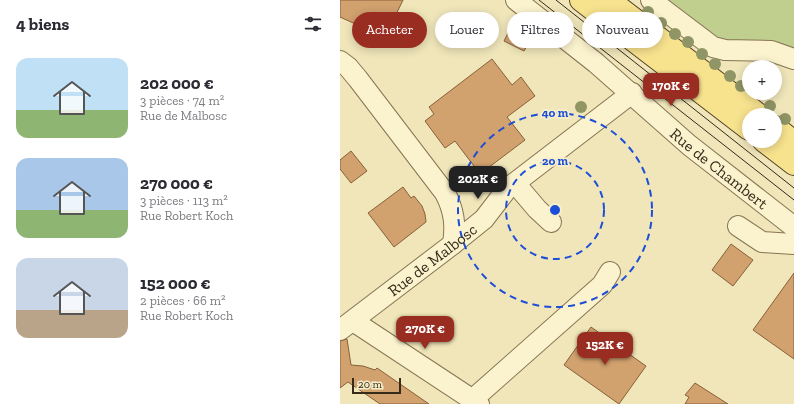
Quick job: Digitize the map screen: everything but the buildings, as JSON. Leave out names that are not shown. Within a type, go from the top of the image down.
[{"type":"main road","points":[[581,0],[742,124]]},
{"type":"main road","points":[[609,0],[750,108]]},
{"type":"main road","points":[[782,133],[794,142]]},
{"type":"main road","points":[[773,148],[794,164]]},
{"type":"street","name":"Rue de Chambert","points":[[516,0],[596,62],[689,145],[794,227]]},
{"type":"street","points":[[651,0],[712,47],[725,50],[771,51],[794,59]]},
{"type":"street","points":[[340,61],[348,67],[358,79],[446,193],[454,212],[453,244]]},
{"type":"street","name":"Rue de Malbosc","points":[[347,325],[484,219],[507,189],[632,93]]},
{"type":"street","points":[[515,183],[537,209],[551,222]]},
{"type":"street","points":[[738,226],[762,242],[794,244]]},
{"type":"street","points":[[347,325],[479,397],[489,371],[522,342],[542,337],[602,285],[610,272]]},
{"type":"green space","points":[[666,0],[794,0],[794,48],[720,41],[685,12]]},
{"type":"tram line","points":[[539,0],[794,200]]},
{"type":"tram line","points":[[556,0],[794,188]]}]
